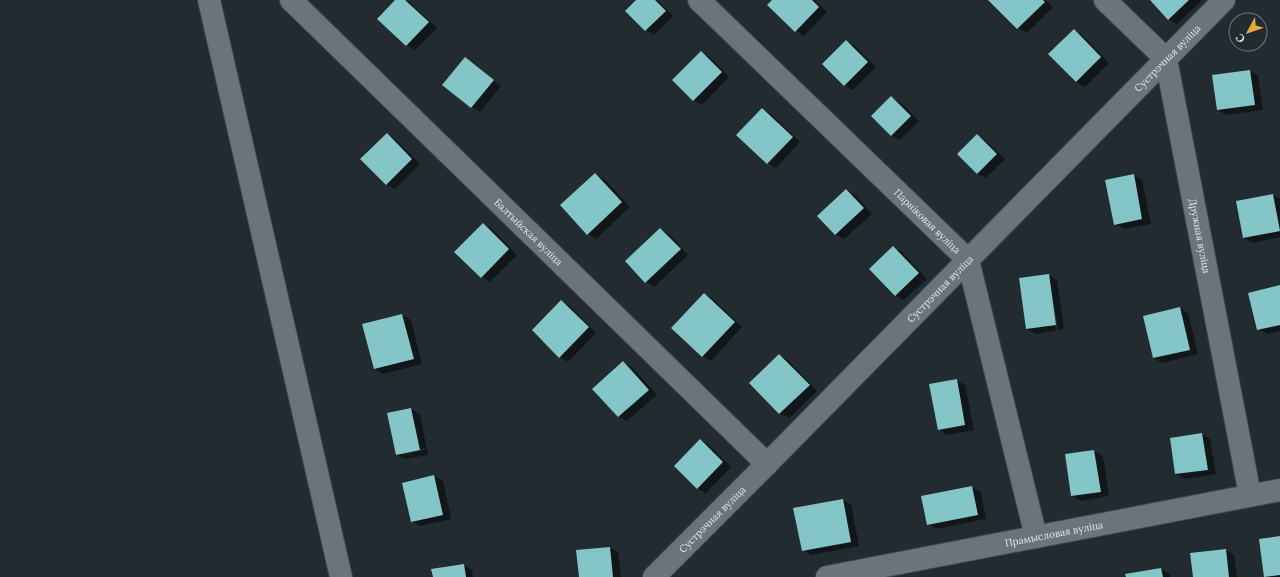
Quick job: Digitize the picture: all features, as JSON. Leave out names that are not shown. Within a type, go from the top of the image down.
[{"type":"street","points":[[209,0],[341,577]]},
{"type":"street","name":"Балтыйская вуліца","points":[[291,0],[767,464]]},
{"type":"street","name":"Парніковая вуліца","points":[[699,0],[968,260],[1036,537]]},
{"type":"street","points":[[1105,0],[1166,59]]},
{"type":"street","name":"Сустрэчная вуліца","points":[[654,577],[1224,0]]},
{"type":"street","name":"Дружная вуліца","points":[[1166,59],[1250,495]]},
{"type":"street","name":"Прамысловая вуліца","points":[[827,577],[1280,490]]},
{"type":"building","points":[[395,0],[405,0],[429,22],[406,46],[377,19]]},
{"type":"building","points":[[636,0],[655,0],[666,11],[645,31],[625,11]]},
{"type":"building","points":[[772,0],[812,0],[819,7],[795,32],[767,5]]},
{"type":"building","points":[[988,0],[1043,0],[1045,2],[1017,29]]},
{"type":"building","points":[[1150,0],[1189,0],[1168,20]]},
{"type":"building","points":[[1074,29],[1101,57],[1076,82],[1048,54]]},
{"type":"building","points":[[846,40],[868,62],[844,86],[822,64]]},
{"type":"building","points":[[701,51],[722,72],[693,101],[672,80]]},
{"type":"building","points":[[465,57],[494,80],[471,108],[442,85]]},
{"type":"building","points":[[1250,70],[1255,105],[1217,110],[1212,75]]},
{"type":"building","points":[[891,96],[911,116],[891,136],[871,116]]},
{"type":"building","points":[[762,108],[793,137],[767,164],[736,135]]},
{"type":"building","points":[[387,133],[412,159],[386,185],[360,159]]},
{"type":"building","points":[[977,134],[997,154],[977,174],[957,154]]},
{"type":"building","points":[[595,173],[622,202],[587,235],[560,205]]},
{"type":"building","points":[[1134,174],[1142,219],[1114,225],[1105,180]]},
{"type":"building","points":[[846,189],[864,208],[835,235],[817,216]]},
{"type":"building","points":[[1273,194],[1280,231],[1243,238],[1236,201]]},
{"type":"building","points":[[483,223],[509,249],[481,278],[454,252]]},
{"type":"building","points":[[660,228],[681,249],[645,283],[625,261]]},
{"type":"building","points":[[893,246],[919,273],[895,296],[869,269]]},
{"type":"building","points":[[1049,274],[1056,325],[1026,329],[1019,278]]},
{"type":"building","points":[[1280,285],[1280,325],[1257,330],[1248,293]]},
{"type":"building","points":[[704,293],[735,322],[702,357],[671,328]]},
{"type":"building","points":[[561,300],[589,327],[559,358],[532,330]]},
{"type":"building","points":[[1180,307],[1190,350],[1153,358],[1143,316]]},
{"type":"building","points":[[402,314],[414,359],[374,369],[362,324]]},
{"type":"building","points":[[779,354],[810,385],[779,414],[749,383]]},
{"type":"building","points":[[623,361],[649,390],[618,417],[592,389]]},
{"type":"building","points":[[957,379],[965,425],[938,430],[929,384]]},
{"type":"building","points":[[411,408],[420,450],[396,455],[387,413]]},
{"type":"building","points":[[1202,433],[1208,470],[1175,474],[1170,438]]},
{"type":"building","points":[[700,439],[723,462],[697,489],[674,466]]},
{"type":"building","points":[[1094,450],[1101,492],[1071,496],[1065,454]]},
{"type":"building","points":[[434,475],[443,515],[411,522],[402,483]]},
{"type":"building","points":[[972,486],[978,515],[927,525],[921,496]]},
{"type":"building","points":[[843,499],[851,542],[802,551],[793,508]]},
{"type":"building","points":[[1280,536],[1280,575],[1264,577],[1259,539]]},
{"type":"building","points":[[610,547],[613,577],[579,577],[576,550]]},
{"type":"building","points":[[1226,549],[1229,577],[1193,577],[1190,553]]},
{"type":"building","points":[[464,564],[466,577],[433,577],[431,569]]},
{"type":"building","points":[[1161,568],[1163,577],[1126,577],[1125,574]]}]
